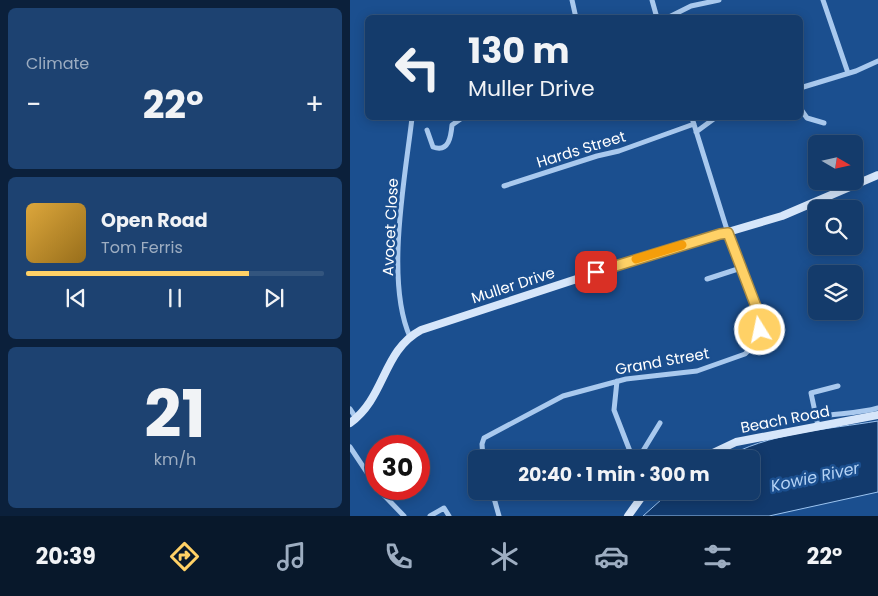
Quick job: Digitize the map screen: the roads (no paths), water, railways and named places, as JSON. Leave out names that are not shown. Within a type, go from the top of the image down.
[{"type":"street","points":[[572,0],[575,15]]},
{"type":"street","points":[[652,0],[656,15]]},
{"type":"street","points":[[673,15],[691,6],[719,0]]},
{"type":"street","points":[[823,0],[848,73]]},
{"type":"street","points":[[803,87],[878,61]]},
{"type":"street","points":[[803,112],[807,118],[824,123]]},
{"type":"street","name":"Avocet Close","points":[[410,337],[400,309],[399,254],[407,153],[412,120]]},
{"type":"street","points":[[427,130],[433,147],[441,148],[446,146],[451,138],[452,125],[459,120]]},
{"type":"street","name":"Grand Street","points":[[482,450],[484,438],[554,399],[617,381],[697,371],[749,351],[759,336],[760,317],[728,233],[693,120]]},
{"type":"street","points":[[696,132],[712,120]]},
{"type":"street","name":"Hards Street","points":[[504,186],[597,156],[619,152],[694,124]]},
{"type":"street","name":"Muller Drive","points":[[353,420],[368,407],[395,353],[410,337],[428,327],[800,209],[878,176]]},
{"type":"street","points":[[707,279],[741,268]]},
{"type":"street","points":[[617,381],[615,414],[629,450]]},
{"type":"street","points":[[818,426],[811,393],[838,386]]},
{"type":"street","points":[[816,417],[861,412],[878,408]]},
{"type":"street","points":[[350,409],[353,420]]},
{"type":"street","name":"Beach Road","points":[[719,450],[736,442],[878,415]]},
{"type":"street","points":[[644,450],[660,423]]},
{"type":"street","points":[[350,447],[365,470]]},
{"type":"street","points":[[389,500],[404,516]]},
{"type":"street","points":[[495,500],[499,516]]},
{"type":"street","points":[[628,516],[640,500]]},
{"type":"street","points":[[430,516],[444,508],[449,516]]},
{"type":"water","name":"Kowie River","points":[[878,421],[878,492],[769,516],[643,516],[661,500],[760,500],[760,450],[740,450],[778,438]]}]
